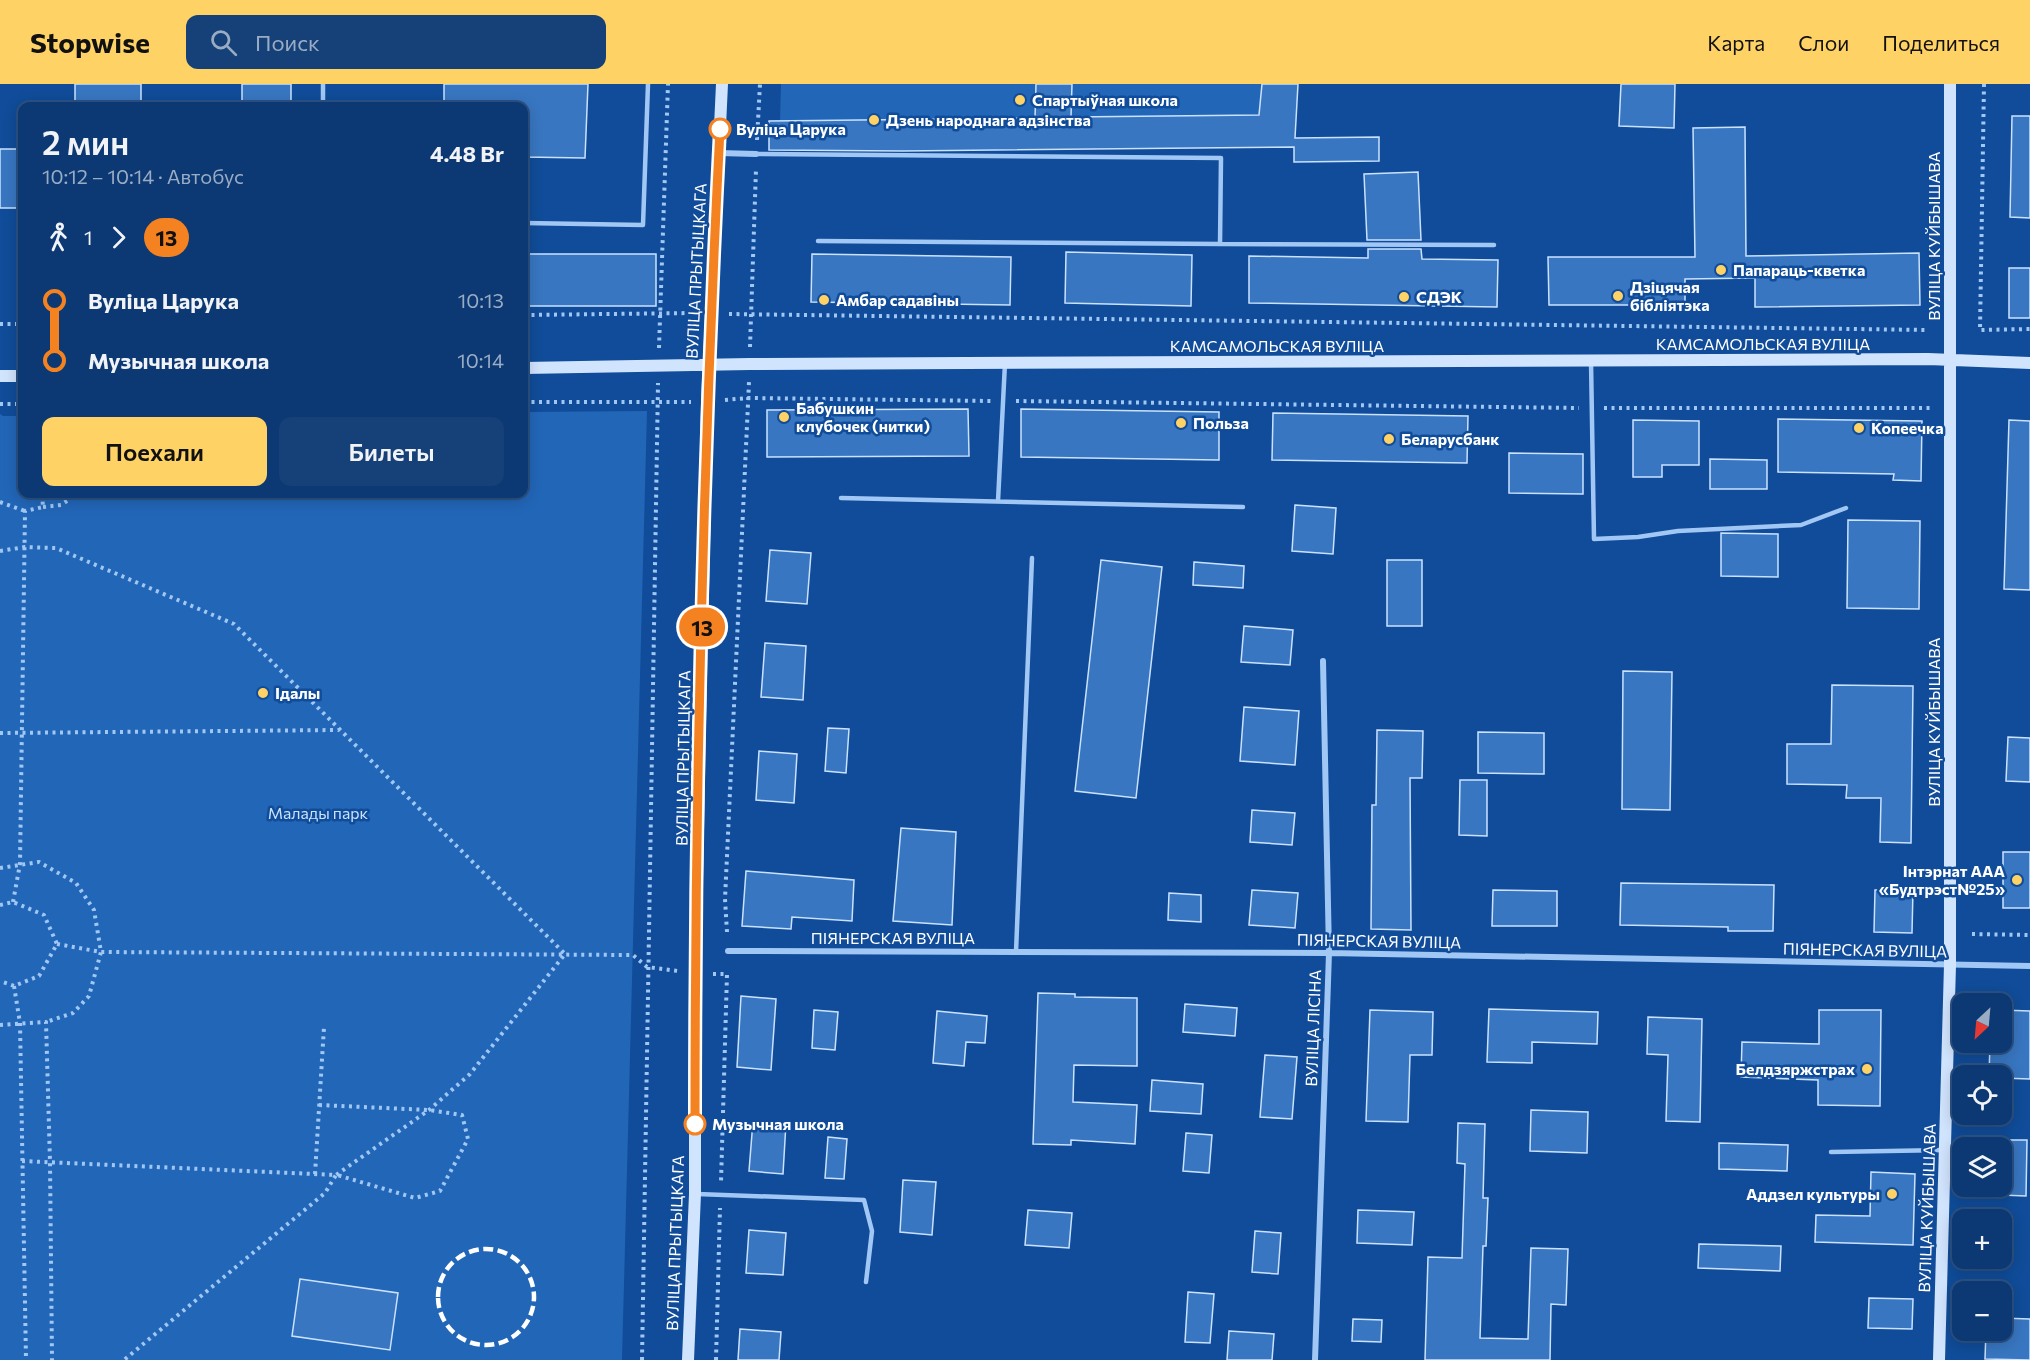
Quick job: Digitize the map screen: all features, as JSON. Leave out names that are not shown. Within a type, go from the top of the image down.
[{"type":"main road","name":"ВУЛІЦА ПРЫТЫЦКАГА","points":[[688,1360],[695,1194],[695,974],[707,402],[722,84]]},
{"type":"main road","name":"ВУЛІЦА КУЙБЫШАВА","points":[[1939,1360],[1950,965],[1950,84]]},
{"type":"main road","name":"КАМСАМОЛЬСКАЯ ВУЛІЦА","points":[[528,368],[750,364],[1928,359],[2030,363]]},
{"type":"main road","points":[[0,376],[18,376]]},
{"type":"street","points":[[719,153],[756,154]]},
{"type":"street","name":"ВУЛІЦА ЛІСІНА","points":[[1316,1360],[1329,953],[1323,662]]},
{"type":"street","name":"ПІЯНЕРСКАЯ ВУЛІЦА","points":[[728,951],[1329,953],[2030,966]]},
{"type":"lane","points":[[323,84],[323,102]]},
{"type":"lane","points":[[528,223],[642,225],[648,84]]},
{"type":"lane","points":[[756,154],[1221,158],[1220,244]]},
{"type":"lane","points":[[818,241],[1494,245]]},
{"type":"lane","points":[[1591,361],[1594,539],[1638,537],[1678,531],[1802,525],[1846,508]]},
{"type":"lane","points":[[998,501],[1005,363]]},
{"type":"lane","points":[[841,498],[1243,507]]},
{"type":"lane","points":[[1016,952],[1032,558]]},
{"type":"lane","points":[[1832,1152],[1945,1150]]},
{"type":"lane","points":[[695,1194],[864,1200],[872,1231],[866,1282]]},
{"type":"path","points":[[642,1360],[658,366],[668,84]]},
{"type":"path","points":[[727,932],[725,899],[750,364],[760,84]]},
{"type":"path","points":[[1984,84],[1980,330],[2030,329]]},
{"type":"path","points":[[528,315],[660,312],[1928,330]]},
{"type":"path","points":[[0,324],[18,324]]},
{"type":"path","points":[[528,402],[707,402],[748,398],[998,401]]},
{"type":"path","points":[[1010,401],[1580,408]]},
{"type":"path","points":[[0,404],[18,404]]},
{"type":"path","points":[[1603,408],[1930,408]]},
{"type":"path","points":[[42,498],[43,507]]},
{"type":"path","points":[[0,502],[25,511],[61,505],[71,498]]},
{"type":"path","points":[[13,902],[20,864],[25,511]]},
{"type":"path","points":[[0,551],[56,548],[234,624],[565,954]]},
{"type":"path","points":[[0,733],[340,730]]},
{"type":"path","points":[[0,868],[39,862],[76,883],[94,910],[101,952],[89,996],[73,1013],[46,1022],[0,1025]]},
{"type":"path","points":[[0,905],[13,902],[44,915],[57,944]]},
{"type":"path","points":[[1971,934],[2030,935]]},
{"type":"path","points":[[57,944],[101,952],[633,955],[647,967],[695,974],[727,974],[716,1360]]},
{"type":"path","points":[[0,981],[14,986],[39,976],[57,944]]},
{"type":"path","points":[[124,1360],[325,1193],[336,1175],[429,1110],[470,1074],[565,954]]},
{"type":"path","points":[[14,986],[20,1023],[26,1360]]},
{"type":"path","points":[[46,1022],[52,1360]]},
{"type":"path","points":[[315,1174],[324,1027]]},
{"type":"path","points":[[22,1161],[336,1175],[415,1198],[440,1191],[468,1139],[462,1115],[429,1110],[319,1105]]},
{"type":"green space","name":"Спартыўная школа","points":[[781,84],[1262,84],[1259,115],[780,121]]},
{"type":"green space","name":"Малады парк","points":[[647,411],[622,1360],[0,1360],[0,414],[18,416],[18,498],[528,498],[528,412]]},
{"type":"building","points":[[75,84],[141,84],[141,102],[75,102]]},
{"type":"building","points":[[242,84],[291,84],[291,102],[242,102]]},
{"type":"building","points":[[444,84],[588,84],[585,158],[528,157],[528,102],[444,102]]},
{"type":"building","points":[[1036,84],[1072,84],[1071,117],[1259,115],[1262,84],[1298,84],[1295,138],[1379,137],[1379,161],[1294,162],[1294,147],[769,150],[769,121],[1035,118]]},
{"type":"building","points":[[1621,84],[1675,84],[1674,128],[1619,126]]},
{"type":"building","points":[[2012,116],[2030,116],[2030,218],[2010,217]]},
{"type":"building","points":[[1745,127],[1746,256],[1919,253],[1920,305],[1755,307],[1755,278],[1685,279],[1685,305],[1549,305],[1548,257],[1695,257],[1693,128]]},
{"type":"building","points":[[0,149],[18,149],[18,208],[0,208]]},
{"type":"building","points":[[1418,172],[1421,240],[1367,240],[1364,174]]},
{"type":"building","points":[[1368,249],[1421,249],[1422,259],[1498,260],[1497,307],[1249,303],[1249,256],[1368,258]]},
{"type":"building","points":[[1066,252],[1192,255],[1191,306],[1065,303]]},
{"type":"building","points":[[528,254],[656,254],[656,306],[528,306]]},
{"type":"building","points":[[812,254],[1011,257],[1010,305],[811,302]]},
{"type":"building","points":[[2009,268],[2030,268],[2030,318],[2009,318]]},
{"type":"building","points":[[968,409],[969,456],[767,457],[767,410]]},
{"type":"building","points":[[1021,409],[1219,412],[1219,460],[1021,457]]},
{"type":"building","points":[[1273,413],[1468,416],[1467,463],[1272,460]]},
{"type":"building","points":[[1778,419],[1922,421],[1921,481],[1893,480],[1894,474],[1778,472]]},
{"type":"building","points":[[1633,420],[1699,421],[1699,465],[1662,465],[1662,477],[1633,477]]},
{"type":"building","points":[[2009,420],[2030,421],[2030,590],[2004,589]]},
{"type":"building","points":[[1509,453],[1583,454],[1583,494],[1509,493]]},
{"type":"building","points":[[1710,459],[1767,460],[1767,489],[1710,489]]},
{"type":"building","points":[[1295,505],[1336,508],[1333,554],[1292,551]]},
{"type":"building","points":[[1848,520],[1920,521],[1919,609],[1847,608]]},
{"type":"building","points":[[1721,533],[1778,534],[1778,577],[1721,576]]},
{"type":"building","points":[[770,550],[811,553],[807,604],[766,601]]},
{"type":"building","points":[[1101,560],[1162,567],[1136,798],[1075,791]]},
{"type":"building","points":[[1387,560],[1422,560],[1422,626],[1387,626]]},
{"type":"building","points":[[1194,562],[1244,566],[1243,588],[1193,585]]},
{"type":"building","points":[[1244,626],[1293,630],[1290,665],[1241,662]]},
{"type":"building","points":[[765,643],[806,646],[803,700],[761,697]]},
{"type":"building","points":[[1623,671],[1672,672],[1670,810],[1622,809]]},
{"type":"building","points":[[1832,685],[1913,686],[1911,843],[1880,842],[1881,798],[1846,798],[1847,785],[1787,784],[1787,744],[1831,744]]},
{"type":"building","points":[[1244,707],[1299,711],[1295,765],[1240,761]]},
{"type":"building","points":[[828,728],[849,729],[846,773],[825,771]]},
{"type":"building","points":[[1377,730],[1423,731],[1422,778],[1410,778],[1411,930],[1371,929],[1372,805],[1376,805]]},
{"type":"building","points":[[1478,732],[1544,733],[1544,774],[1478,773]]},
{"type":"building","points":[[2008,737],[2030,738],[2030,782],[2006,781]]},
{"type":"building","points":[[759,751],[797,754],[794,803],[756,800]]},
{"type":"building","points":[[1460,780],[1487,780],[1487,836],[1459,835]]},
{"type":"building","points":[[1252,810],[1295,813],[1292,845],[1250,842]]},
{"type":"building","points":[[901,828],[956,832],[952,925],[893,921]]},
{"type":"building","name":"Інтэрнат ААА «Будтрэст№25»","points":[[2003,852],[2030,852],[2030,908],[2003,908]]},
{"type":"building","points":[[746,871],[854,880],[852,921],[792,917],[791,929],[742,926]]},
{"type":"building","points":[[1621,883],[1774,885],[1773,931],[1728,931],[1728,927],[1620,925]]},
{"type":"building","points":[[1252,890],[1298,893],[1295,928],[1249,925]]},
{"type":"building","points":[[1493,890],[1557,891],[1557,926],[1492,926]]},
{"type":"building","points":[[1875,890],[1913,890],[1912,933],[1874,932]]},
{"type":"building","points":[[1169,893],[1201,895],[1201,922],[1168,920]]},
{"type":"building","points":[[1038,993],[1075,994],[1075,997],[1137,998],[1137,1066],[1074,1065],[1073,1102],[1137,1105],[1135,1144],[1071,1140],[1071,1145],[1033,1144]]},
{"type":"building","points":[[741,996],[776,999],[771,1070],[737,1067]]},
{"type":"building","points":[[1185,1004],[1237,1008],[1235,1036],[1183,1032]]},
{"type":"building","points":[[1489,1009],[1598,1012],[1597,1044],[1532,1042],[1532,1063],[1487,1062]]},
{"type":"building","points":[[814,1010],[838,1012],[835,1050],[812,1048]]},
{"type":"building","points":[[1370,1010],[1433,1012],[1432,1055],[1410,1055],[1408,1122],[1366,1121]]},
{"type":"building","points":[[1819,1010],[1881,1010],[1880,1106],[1818,1105],[1818,1080],[1741,1077],[1742,1042],[1819,1044]]},
{"type":"building","points":[[2012,1010],[2030,1011],[2030,1079],[2012,1078],[2012,1065],[1989,1065],[1990,1053],[2012,1053]]},
{"type":"building","points":[[937,1011],[987,1016],[985,1043],[966,1042],[964,1066],[933,1063]]},
{"type":"building","points":[[1648,1017],[1702,1019],[1700,1122],[1666,1121],[1668,1055],[1647,1054]]},
{"type":"building","points":[[1265,1055],[1297,1057],[1292,1119],[1260,1117]]},
{"type":"building","points":[[1152,1080],[1203,1084],[1201,1114],[1150,1111]]},
{"type":"building","points":[[1531,1110],[1588,1112],[1587,1153],[1530,1151]]},
{"type":"building","points":[[753,1121],[786,1123],[783,1174],[749,1171]]},
{"type":"building","points":[[1458,1123],[1485,1124],[1483,1198],[1488,1198],[1486,1246],[1483,1246],[1480,1338],[1528,1339],[1531,1248],[1568,1249],[1566,1305],[1551,1304],[1550,1360],[1425,1360],[1428,1257],[1462,1258],[1465,1164],[1457,1163]]},
{"type":"building","points":[[1186,1133],[1212,1135],[1209,1173],[1183,1171]]},
{"type":"building","points":[[828,1137],[847,1139],[844,1179],[825,1178]]},
{"type":"building","points":[[2012,1140],[2027,1140],[2026,1196],[2012,1195]]},
{"type":"building","points":[[1719,1143],[1788,1145],[1787,1171],[1719,1169]]},
{"type":"building","name":"Аддзел культуры","points":[[1871,1172],[1915,1174],[1913,1245],[1815,1242],[1816,1215],[1870,1216]]},
{"type":"building","points":[[903,1180],[936,1182],[932,1235],[900,1232]]},
{"type":"building","points":[[1028,1210],[1072,1213],[1069,1248],[1025,1245]]},
{"type":"building","points":[[1358,1210],[1414,1212],[1412,1245],[1357,1243]]},
{"type":"building","points":[[749,1230],[786,1233],[783,1275],[746,1273]]},
{"type":"building","points":[[1255,1231],[1281,1233],[1278,1274],[1252,1272]]},
{"type":"building","points":[[1699,1244],[1781,1246],[1780,1271],[1698,1268]]},
{"type":"building","points":[[300,1279],[398,1293],[390,1350],[292,1336]]},
{"type":"building","points":[[1188,1292],[1214,1294],[1210,1343],[1185,1342]]},
{"type":"building","points":[[1869,1298],[1913,1299],[1912,1329],[1868,1328]]},
{"type":"building","points":[[2012,1318],[2030,1319],[2030,1360],[1985,1359],[1986,1341],[2012,1341]]},
{"type":"building","points":[[1353,1319],[1382,1320],[1381,1342],[1352,1341]]},
{"type":"building","points":[[740,1329],[781,1332],[779,1360],[738,1360]]},
{"type":"building","points":[[1229,1331],[1274,1334],[1272,1360],[1227,1360]]},
{"type":"railway","points":[[486,1249],[504,1253],[520,1263],[530,1279],[534,1297],[530,1315],[520,1331],[504,1341],[486,1345],[468,1341],[452,1331],[442,1315],[438,1297],[442,1279],[452,1263],[468,1253],[486,1249]]},
{"type":"bus line","name":"13","points":[[695,1124],[695,974],[708,383],[720,129]]},
{"type":"place","name":"Спартыўная школа","points":[[1020,100]]},
{"type":"place","name":"Дзень народнага адзінства","points":[[874,120]]},
{"type":"place","name":"Вуліца Царука","points":[[720,129]]},
{"type":"place","name":"Папараць-кветка","points":[[1721,270]]},
{"type":"place","name":"Дзіцячая бібліятэка","points":[[1618,296]]},
{"type":"place","name":"СДЭК","points":[[1404,297]]},
{"type":"place","name":"Амбар садавіны","points":[[824,300]]},
{"type":"place","name":"Бабушкин клубочек (нитки)","points":[[784,417]]},
{"type":"place","name":"Польза","points":[[1181,423]]},
{"type":"place","name":"Копеечка","points":[[1859,428]]},
{"type":"place","name":"Беларусбанк","points":[[1389,439]]},
{"type":"place","name":"Ідалы","points":[[263,693]]},
{"type":"place","name":"Інтэрнат ААА «Будтрэст№25»","points":[[2017,880]]},
{"type":"place","name":"Белдзяржстрах","points":[[1867,1069]]},
{"type":"place","name":"Музычная школа","points":[[695,1124]]},
{"type":"place","name":"Аддзел культуры","points":[[1892,1194]]}]
